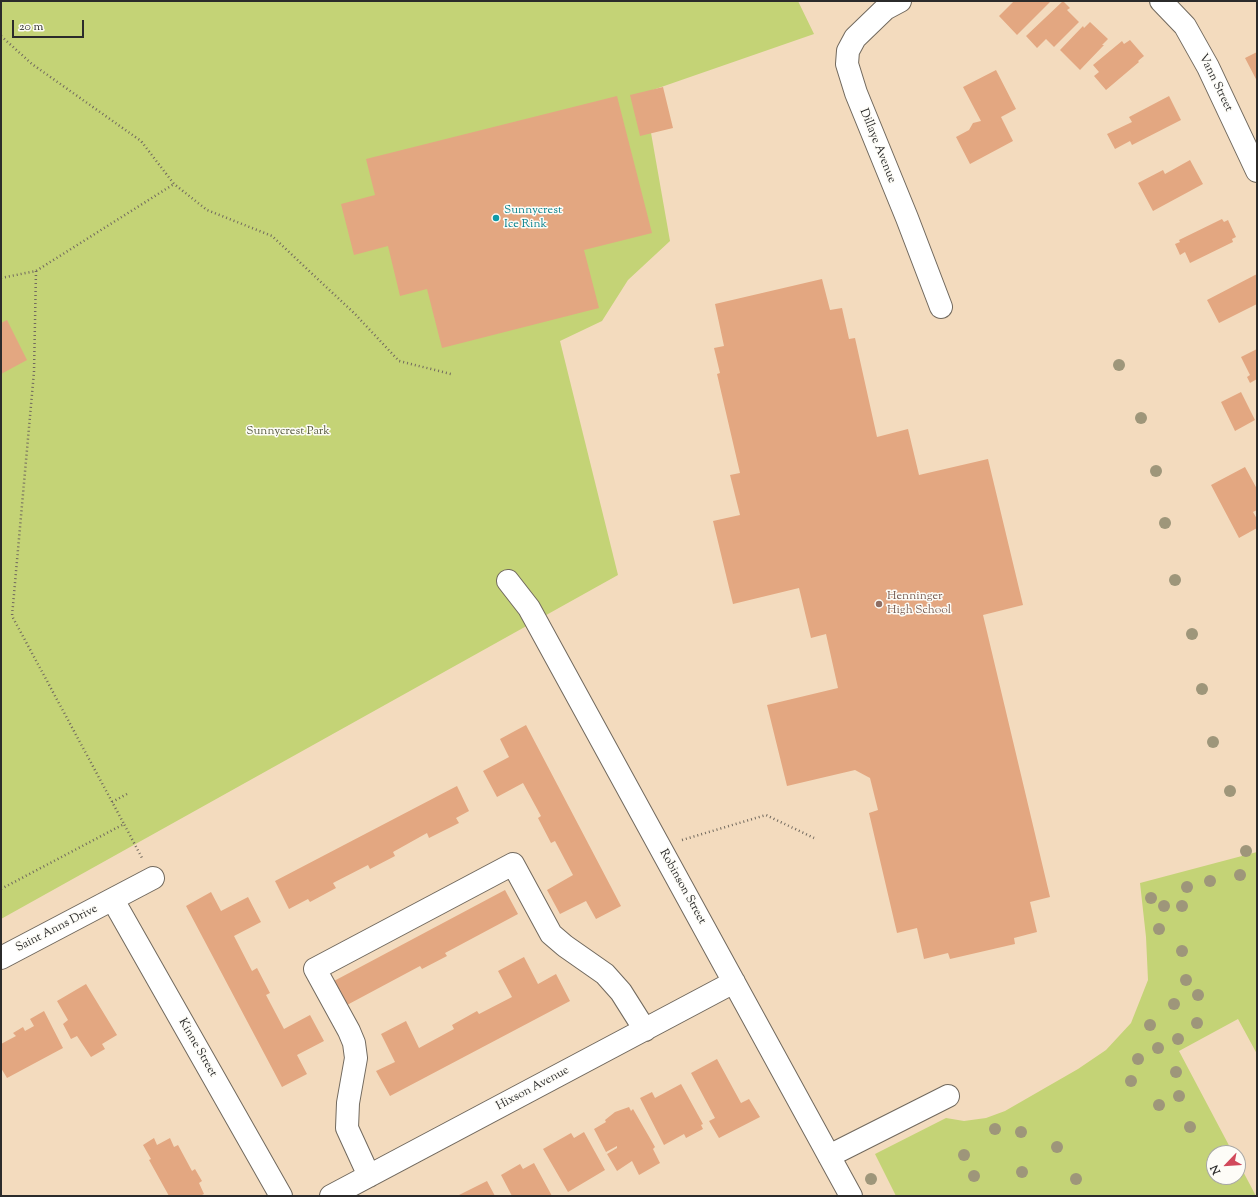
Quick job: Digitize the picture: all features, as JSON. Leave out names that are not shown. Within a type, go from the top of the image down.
[{"type":"street","name":"Dillaye Avenue","points":[[900,1],[885,9],[855,38],[848,51],[847,64],[856,93],[907,218],[941,307]]},
{"type":"street","name":"Vann Street","points":[[1161,1],[1185,26],[1208,67],[1257,171]]},
{"type":"street","name":"Robinson Street","points":[[508,581],[529,608],[851,1196]]},
{"type":"street","points":[[369,1176],[347,1128],[348,1103],[356,1058],[354,1043],[349,1030],[315,969],[514,864],[552,934],[565,946],[605,974],[622,992],[645,1030]]},
{"type":"street","name":"Saint Anns Drive","points":[[1,958],[153,878]]},
{"type":"street","name":"Kinne Street","points":[[113,900],[280,1196]]},
{"type":"street","name":"Hixson Avenue","points":[[332,1196],[734,982]]},
{"type":"street","points":[[829,1156],[948,1096]]},
{"type":"path","points":[[1,36],[32,64],[141,142],[174,184],[207,210],[272,236],[355,314],[399,361],[451,374]]},
{"type":"path","points":[[1,278],[36,271],[174,184]]},
{"type":"path","points":[[36,271],[34,372],[12,616],[153,878]]},
{"type":"path","points":[[112,802],[126,794]]},
{"type":"path","points":[[660,847],[766,815],[814,838]]},
{"type":"path","points":[[1,889],[124,824]]},
{"type":"green space","name":"Sunnycrest Park","points":[[1,1],[798,1],[814,34],[644,93],[670,241],[628,280],[602,321],[560,341],[618,575],[1,919]]},
{"type":"green space","points":[[1257,852],[1257,1054],[1238,1019],[1179,1051],[1229,1145],[1206,1145],[1206,1185],[1246,1185],[1246,1177],[1256,1196],[896,1196],[875,1154],[946,1118],[964,1121],[986,1118],[1005,1111],[1078,1069],[1106,1050],[1131,1023],[1148,980],[1146,937],[1140,883]]},
{"type":"building","points":[[1014,1],[1051,1],[1017,35],[999,16]]},
{"type":"building","points":[[1063,1],[1070,8],[1067,10],[1079,22],[1054,47],[1046,39],[1037,48],[1026,36]]},
{"type":"building","points":[[1090,22],[1108,39],[1080,70],[1060,50],[1083,26],[1084,28]]},
{"type":"building","points":[[1130,40],[1144,56],[1106,90],[1094,76],[1099,72],[1093,65],[1122,41],[1124,44]]},
{"type":"building","points":[[1257,52],[1257,81],[1245,58]]},
{"type":"building","points":[[996,70],[1016,109],[1001,117],[1013,141],[970,164],[956,137],[969,130],[973,123],[981,121],[963,87]]},
{"type":"building","points":[[663,87],[673,128],[640,136],[630,95]]},
{"type":"building","name":"Sunnycrest Ice Rink","points":[[617,96],[652,233],[584,250],[599,308],[442,348],[427,289],[400,296],[388,246],[354,255],[341,204],[375,195],[366,159]]},
{"type":"building","points":[[1169,96],[1181,120],[1132,145],[1130,141],[1115,149],[1107,134],[1132,122],[1129,117]]},
{"type":"building","points":[[1190,160],[1203,184],[1153,211],[1138,183],[1163,170],[1165,174]]},
{"type":"building","points":[[1222,219],[1224,222],[1228,220],[1236,237],[1232,239],[1233,242],[1190,263],[1185,252],[1180,255],[1175,244],[1180,242],[1179,240]]},
{"type":"building","points":[[1257,274],[1257,304],[1219,323],[1207,300]]},
{"type":"building","points":[[822,279],[830,310],[842,308],[849,339],[855,338],[877,437],[908,429],[919,475],[988,459],[1023,605],[983,615],[1050,897],[1030,902],[1037,932],[1014,938],[1015,944],[950,959],[948,953],[924,959],[917,928],[897,933],[869,813],[878,810],[870,778],[855,770],[787,786],[767,705],[838,688],[826,634],[811,638],[799,588],[733,604],[713,521],[740,515],[730,475],[740,473],[717,374],[720,373],[714,348],[724,346],[715,304]]},
{"type":"building","points":[[7,320],[27,360],[1,374],[1,323]]},
{"type":"building","points":[[1257,349],[1257,379],[1250,383],[1247,377],[1250,375],[1241,357]]},
{"type":"building","points":[[1241,392],[1255,420],[1235,431],[1221,402]]},
{"type":"building","points":[[1245,467],[1257,489],[1257,510],[1253,512],[1257,519],[1257,528],[1239,538],[1211,485]]},
{"type":"building","points":[[526,725],[621,906],[596,919],[586,901],[560,914],[547,890],[573,875],[555,841],[551,843],[538,818],[541,816],[523,783],[497,797],[483,771],[509,757],[500,739]]},
{"type":"building","points":[[457,786],[469,811],[456,818],[459,823],[429,838],[427,833],[393,852],[395,856],[370,869],[368,865],[333,883],[336,888],[310,902],[308,899],[289,909],[275,881]]},
{"type":"building","points":[[505,890],[518,914],[445,953],[447,956],[422,969],[420,966],[347,1005],[334,981]]},
{"type":"building","points":[[211,892],[221,911],[248,897],[261,922],[234,936],[252,971],[257,968],[270,993],[266,995],[284,1029],[310,1015],[324,1041],[297,1055],[307,1074],[282,1087],[186,906]]},
{"type":"building","points":[[524,957],[538,984],[556,974],[570,1001],[390,1096],[376,1071],[395,1062],[381,1034],[406,1021],[419,1048],[454,1029],[452,1025],[477,1011],[479,1014],[512,997],[498,971]]},
{"type":"building","points":[[86,984],[117,1035],[102,1044],[105,1049],[91,1057],[77,1036],[71,1039],[63,1024],[68,1020],[57,1001]]},
{"type":"building","points":[[44,1011],[63,1048],[7,1078],[1,1068],[1,1044],[16,1036],[13,1033],[23,1027],[25,1031],[34,1026],[30,1019]]},
{"type":"building","points":[[717,1059],[741,1103],[749,1099],[760,1117],[719,1138],[709,1121],[715,1118],[691,1073]]},
{"type":"building","points":[[681,1084],[703,1124],[701,1125],[703,1129],[686,1138],[684,1134],[664,1145],[640,1098],[652,1092],[655,1098]]},
{"type":"building","points":[[629,1107],[631,1111],[633,1109],[655,1147],[653,1149],[660,1163],[639,1175],[632,1161],[617,1171],[607,1154],[617,1148],[617,1146],[606,1152],[594,1129],[606,1122],[605,1120],[615,1112]]},
{"type":"building","points":[[584,1132],[605,1170],[568,1192],[543,1149],[571,1133],[574,1138]]},
{"type":"building","points":[[154,1138],[157,1145],[170,1138],[174,1147],[178,1145],[192,1171],[195,1169],[202,1181],[199,1183],[204,1194],[200,1196],[169,1196],[149,1160],[151,1159],[143,1145]]},
{"type":"building","points":[[534,1163],[552,1196],[512,1196],[501,1175],[520,1164],[523,1169]]},
{"type":"building","points":[[487,1181],[495,1196],[457,1196]]},
{"type":"place","name":"Sunnycrest Ice Rink","points":[[496,218]]},
{"type":"place","name":"Henninger High School","points":[[879,604]]}]
